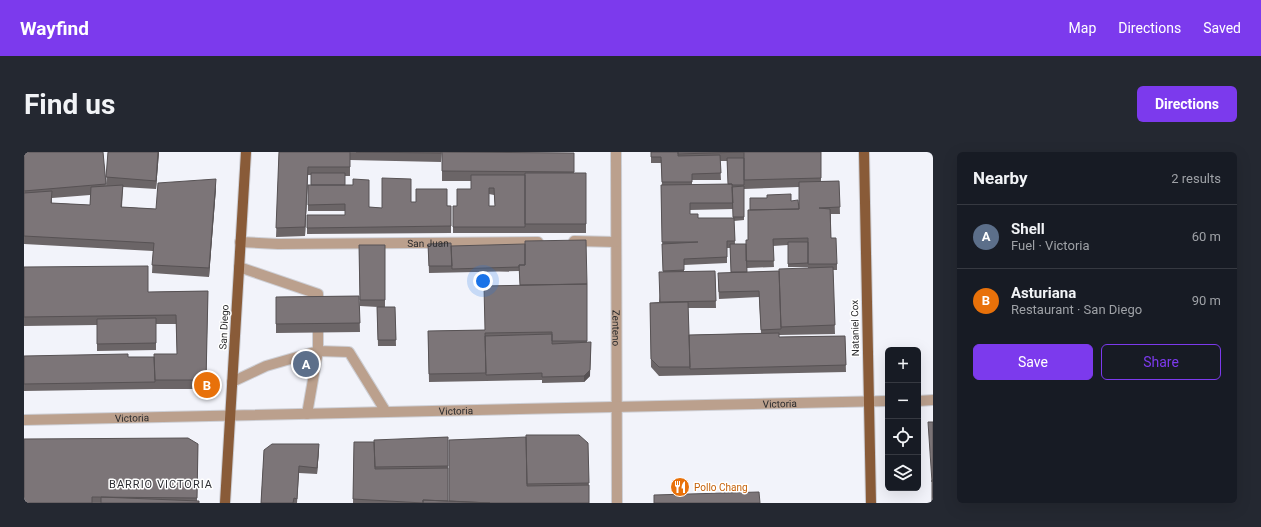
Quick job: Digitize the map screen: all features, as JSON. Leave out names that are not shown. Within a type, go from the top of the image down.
[{"type":"main road","name":"San Diego","points":[[225,503],[246,152]]},
{"type":"main road","name":"Nataniel Cox","points":[[864,152],[871,503]]},
{"type":"street","name":"Zenteno","points":[[616,152],[617,503]]},
{"type":"street","name":"San Juan","points":[[240,242],[278,244],[547,242]]},
{"type":"street","points":[[563,242],[616,242]]},
{"type":"street","points":[[239,267],[318,294],[318,305]]},
{"type":"street","points":[[307,414],[318,351],[318,332]]},
{"type":"street","points":[[232,382],[266,366],[318,351],[349,352],[386,412]]},
{"type":"street","points":[[921,401],[933,400]]},
{"type":"street","name":"Victoria","points":[[24,420],[885,401]]},
{"type":"building","points":[[24,152],[103,152],[106,184],[24,191]]},
{"type":"building","points":[[108,152],[158,152],[156,181],[106,177]]},
{"type":"building","points":[[279,152],[350,152],[350,167],[308,167],[305,227],[276,228]]},
{"type":"building","points":[[356,152],[441,152],[441,153]]},
{"type":"building","points":[[442,152],[574,153],[574,172],[442,171]]},
{"type":"building","points":[[651,152],[678,152],[678,156],[720,155],[721,173],[692,174],[692,182],[662,182],[661,157],[651,157]]},
{"type":"building","points":[[678,152],[744,152],[678,154]]},
{"type":"building","points":[[744,152],[821,152],[821,178],[744,180]]},
{"type":"building","points":[[727,158],[744,158],[744,185],[728,184]]},
{"type":"building","points":[[311,173],[345,173],[345,185],[311,185]]},
{"type":"building","points":[[525,173],[586,173],[586,224],[525,224]]},
{"type":"building","points":[[471,175],[525,175],[525,227],[453,227],[453,206],[457,206],[457,189],[471,189]],"holes":[[[489,188],[494,188],[495,206],[489,206]]]},
{"type":"building","points":[[382,178],[411,179],[411,202],[416,202],[416,189],[447,189],[447,206],[451,206],[451,226],[307,228],[307,215],[345,215],[345,204],[308,205],[308,185],[353,185],[353,179],[369,180],[369,207],[382,208]]},
{"type":"building","points":[[216,179],[209,268],[152,265],[154,243],[24,236],[24,193],[52,191],[51,203],[90,205],[91,187],[123,185],[121,207],[156,209],[158,183]]},
{"type":"building","points":[[839,181],[840,207],[819,208],[830,209],[831,238],[836,238],[837,264],[808,264],[808,238],[773,239],[774,261],[746,261],[748,210],[799,209],[799,182]]},
{"type":"building","points":[[732,184],[733,203],[690,203],[690,214],[698,214],[698,218],[734,218],[735,241],[727,241],[727,257],[684,259],[684,270],[663,271],[662,244],[698,242],[662,242],[661,185]]},
{"type":"building","points":[[744,186],[744,217],[733,217],[732,187]]},
{"type":"building","points":[[791,194],[791,201],[798,200],[799,209],[750,210],[750,198],[767,198],[767,195]]},
{"type":"building","points":[[586,240],[587,284],[520,285],[519,265],[525,265],[525,241]]},
{"type":"building","points":[[788,242],[808,242],[808,263],[788,264]]},
{"type":"building","points":[[451,243],[452,266],[429,266],[428,244]]},
{"type":"building","points":[[525,244],[525,265],[519,265],[519,267],[452,269],[451,246]]},
{"type":"building","points":[[730,244],[746,244],[747,272],[731,272]]},
{"type":"building","points":[[359,245],[385,245],[385,300],[360,300]]},
{"type":"building","points":[[148,266],[148,292],[208,291],[206,380],[155,380],[154,354],[177,354],[176,315],[24,317],[24,267]]},
{"type":"building","points":[[833,267],[835,325],[781,327],[779,269]]},
{"type":"building","points":[[715,271],[716,301],[660,302],[659,272]]},
{"type":"building","points":[[779,271],[781,329],[761,330],[759,291],[719,292],[718,273]]},
{"type":"building","points":[[587,284],[587,341],[552,341],[552,332],[485,333],[486,373],[429,374],[428,331],[485,330],[484,286]]},
{"type":"building","points":[[359,296],[360,323],[276,324],[276,297]]},
{"type":"building","points":[[688,302],[690,367],[659,367],[651,359],[650,303]]},
{"type":"building","points":[[377,307],[395,307],[396,340],[378,340]]},
{"type":"building","points":[[156,318],[156,343],[97,344],[97,319]]},
{"type":"building","points":[[779,333],[779,337],[845,336],[846,365],[690,369],[689,335]]},
{"type":"building","points":[[552,334],[552,344],[591,342],[590,370],[584,376],[542,377],[542,373],[486,375],[485,336]]},
{"type":"building","points":[[128,354],[128,357],[154,357],[155,382],[24,384],[24,356]]},
{"type":"building","points":[[928,422],[933,422],[932,482]]},
{"type":"building","points":[[526,435],[579,435],[588,443],[589,483],[527,484]]},
{"type":"building","points":[[448,437],[448,466],[375,467],[374,440]]},
{"type":"building","points":[[526,437],[527,486],[589,485],[589,503],[490,503],[449,501],[449,440]]},
{"type":"building","points":[[188,438],[198,444],[197,498],[92,497],[92,503],[24,503],[24,439]]},
{"type":"building","points":[[354,442],[374,442],[375,469],[448,468],[448,501],[423,500],[423,503],[353,499]]},
{"type":"building","points":[[272,444],[319,444],[317,468],[299,466],[297,499],[294,498],[293,503],[261,503],[264,450]]},
{"type":"building","points":[[933,480],[933,503],[932,503]]},
{"type":"building","points":[[759,492],[760,503],[654,503],[654,495]]},
{"type":"building","points":[[101,497],[199,501],[199,503],[101,503]]},
{"type":"building","points":[[423,500],[490,503],[423,503]]},
{"type":"place","name":"Shell","points":[[306,364]]},
{"type":"place","name":"Asturiana","points":[[207,385]]},
{"type":"place","name":"Pollo Chang","points":[[680,487]]},
{"type":"district","name":"BARRIO VICTORIA","points":[[161,484]]}]
